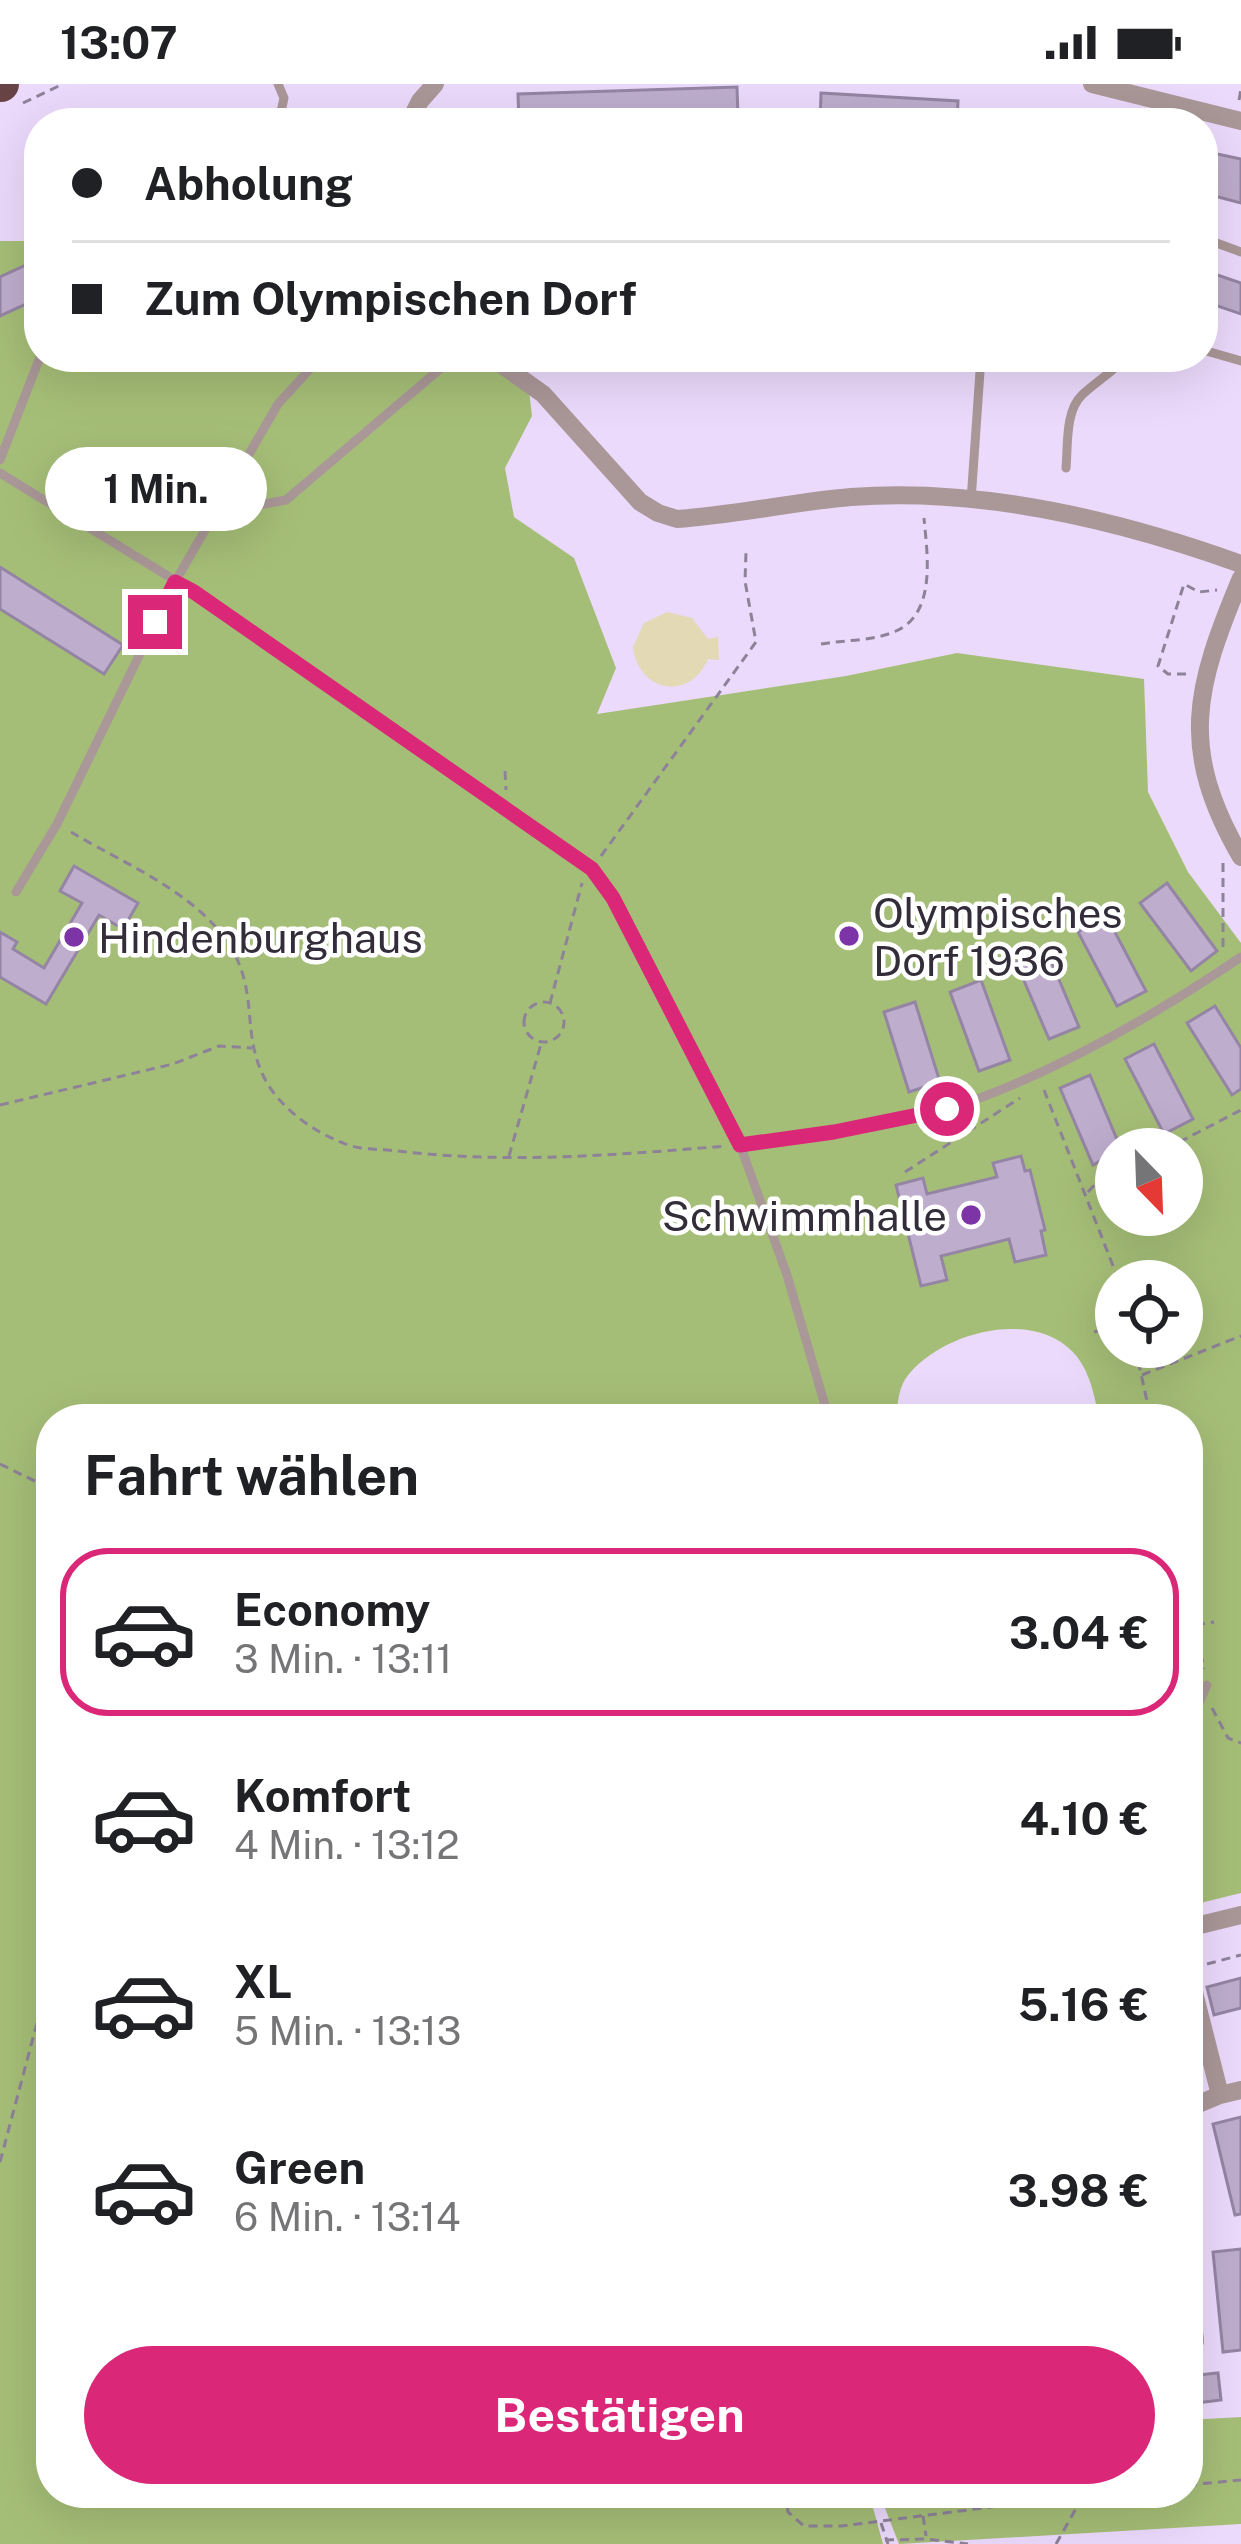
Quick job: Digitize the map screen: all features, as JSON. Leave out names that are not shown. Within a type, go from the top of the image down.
[{"type":"street","points":[[416,108],[435,84]]},
{"type":"street","points":[[1092,84],[1189,108]]},
{"type":"street","points":[[512,372],[543,394],[640,502],[677,519],[856,496],[971,501],[1141,531],[1241,564]]},
{"type":"street","points":[[1239,583],[1213,645],[1198,729],[1207,783],[1241,857]]},
{"type":"street","points":[[1203,1925],[1241,1916]]},
{"type":"street","points":[[1203,2000],[1220,2095]]},
{"type":"street","points":[[1203,2102],[1241,2090]]},
{"type":"lane","points":[[0,460],[34,372]]},
{"type":"lane","points":[[16,892],[57,824],[175,582],[278,404],[307,372]]},
{"type":"lane","points":[[215,513],[286,500],[436,372]]},
{"type":"lane","points":[[971,501],[981,372]]},
{"type":"lane","points":[[1066,468],[1071,413],[1078,398],[1113,372]]},
{"type":"lane","points":[[0,473],[175,582],[592,869],[613,898],[740,1145],[787,1276],[825,1404]]},
{"type":"lane","points":[[740,1145],[947,1109],[1079,1053],[1241,957]]},
{"type":"lane","points":[[1203,1694],[1207,1685]]},
{"type":"path","points":[[7,91],[63,84]]},
{"type":"path","points":[[820,644],[898,631],[920,608],[928,573],[922,498]]},
{"type":"path","points":[[550,1003],[579,887],[756,642],[745,581],[746,552]]},
{"type":"path","points":[[1206,674],[1168,674],[1158,666],[1184,584],[1198,592],[1239,583]]},
{"type":"path","points":[[57,824],[189,902],[228,938],[245,983],[248,1027],[262,1075],[292,1115],[345,1145],[429,1155],[509,1156],[740,1145]]},
{"type":"path","points":[[1223,826],[1223,969]]},
{"type":"path","points":[[550,1003],[563,1017],[559,1036],[542,1042],[531,1038],[524,1029],[529,1008],[550,1003]]},
{"type":"path","points":[[509,1156],[542,1042]]},
{"type":"path","points":[[0,1106],[173,1064],[219,1046],[254,1048]]},
{"type":"path","points":[[1036,1071],[1111,1260]]},
{"type":"path","points":[[905,1172],[1042,1084]]},
{"type":"path","points":[[1203,1130],[1241,1110]]},
{"type":"path","points":[[1085,1195],[1095,1184]]},
{"type":"path","points":[[1142,1376],[1241,1336]]},
{"type":"path","points":[[1140,1368],[1148,1404]]},
{"type":"path","points":[[0,1464],[36,1482]]},
{"type":"path","points":[[1203,1624],[1214,1622]]},
{"type":"path","points":[[1203,1965],[1241,1955]]},
{"type":"path","points":[[0,2162],[36,2026]]},
{"type":"path","points":[[1203,2484],[1241,2480]]},
{"type":"path","points":[[787,2508],[804,2526],[880,2522],[971,2508]]},
{"type":"path","points":[[1056,2544],[1076,2508]]},
{"type":"path","points":[[923,2514],[926,2539]]},
{"type":"path","points":[[880,2522],[886,2542],[926,2539],[968,2544]]},
{"type":"green space","points":[[0,241],[24,241],[24,372],[527,372],[532,416],[505,468],[514,517],[574,558],[616,668],[597,714],[846,676],[957,653],[1144,679],[1148,792],[1188,872],[1241,943],[1241,1893],[1203,1902],[1203,1404],[1096,1404],[1082,1364],[1055,1339],[1012,1329],[965,1337],[924,1359],[905,1379],[898,1404],[36,1404],[36,2508],[873,2508],[883,2544],[0,2544]]},
{"type":"green space","points":[[1241,2417],[1241,2524],[899,2544],[885,2508],[1203,2508],[1203,2419]]},
{"type":"sand","points":[[667,612],[692,618],[708,639],[718,637],[719,660],[708,659],[700,673],[678,686],[654,682],[644,674],[633,647],[644,623]]},
{"type":"building","points":[[737,87],[738,108],[518,108],[518,94]]},
{"type":"building","points":[[821,93],[958,101],[958,108],[820,108]]},
{"type":"building","points":[[1218,154],[1241,159],[1241,203],[1218,197]]},
{"type":"building","points":[[24,266],[24,305],[0,316],[0,277]]},
{"type":"building","points":[[1218,275],[1241,283],[1241,314],[1218,306]]},
{"type":"building","points":[[0,567],[123,645],[104,674],[0,609]]},
{"type":"building","name":"Hindenburghaus","points":[[74,866],[138,903],[123,929],[99,915],[46,1004],[0,977],[0,932],[17,942],[13,949],[44,968],[82,903],[60,891]]},
{"type":"building","points":[[1167,883],[1217,951],[1191,971],[1140,903]]},
{"type":"building","points":[[1107,917],[1146,991],[1117,1006],[1078,932]]},
{"type":"building","points":[[1046,949],[1079,1027],[1049,1039],[1016,962]]},
{"type":"building","points":[[981,980],[1010,1060],[979,1071],[950,992]]},
{"type":"building","points":[[915,1002],[940,1082],[909,1092],[884,1012]]},
{"type":"building","points":[[1215,1006],[1241,1048],[1241,1089],[1232,1095],[1187,1023]]},
{"type":"building","points":[[1154,1044],[1193,1119],[1176,1128],[1161,1128],[1125,1059]]},
{"type":"building","points":[[1090,1075],[1112,1128],[1095,1128],[1093,1165],[1060,1088]]},
{"type":"building","name":"Schwimmhalle","points":[[1021,1156],[1025,1171],[1030,1170],[1045,1230],[1041,1231],[1046,1255],[1015,1262],[1009,1239],[941,1256],[947,1280],[921,1286],[896,1185],[923,1178],[927,1194],[997,1177],[993,1163]]},
{"type":"building","points":[[1241,1978],[1241,2008],[1214,2015],[1207,1987]]},
{"type":"building","points":[[1241,2117],[1241,2214],[1235,2215],[1213,2124]]},
{"type":"building","points":[[1241,2249],[1241,2350],[1223,2352],[1213,2252]]},
{"type":"building","points":[[1218,2373],[1221,2400],[1203,2402],[1203,2374]]},
{"type":"place","name":"Olympisches Dorf 1936","points":[[849,936]]},
{"type":"place","name":"Hindenburghaus","points":[[74,937]]},
{"type":"place","name":"Schwimmhalle","points":[[971,1215]]},
{"type":"route","points":[[155,622],[175,582],[194,592],[592,869],[613,898],[740,1145],[947,1109]]}]
